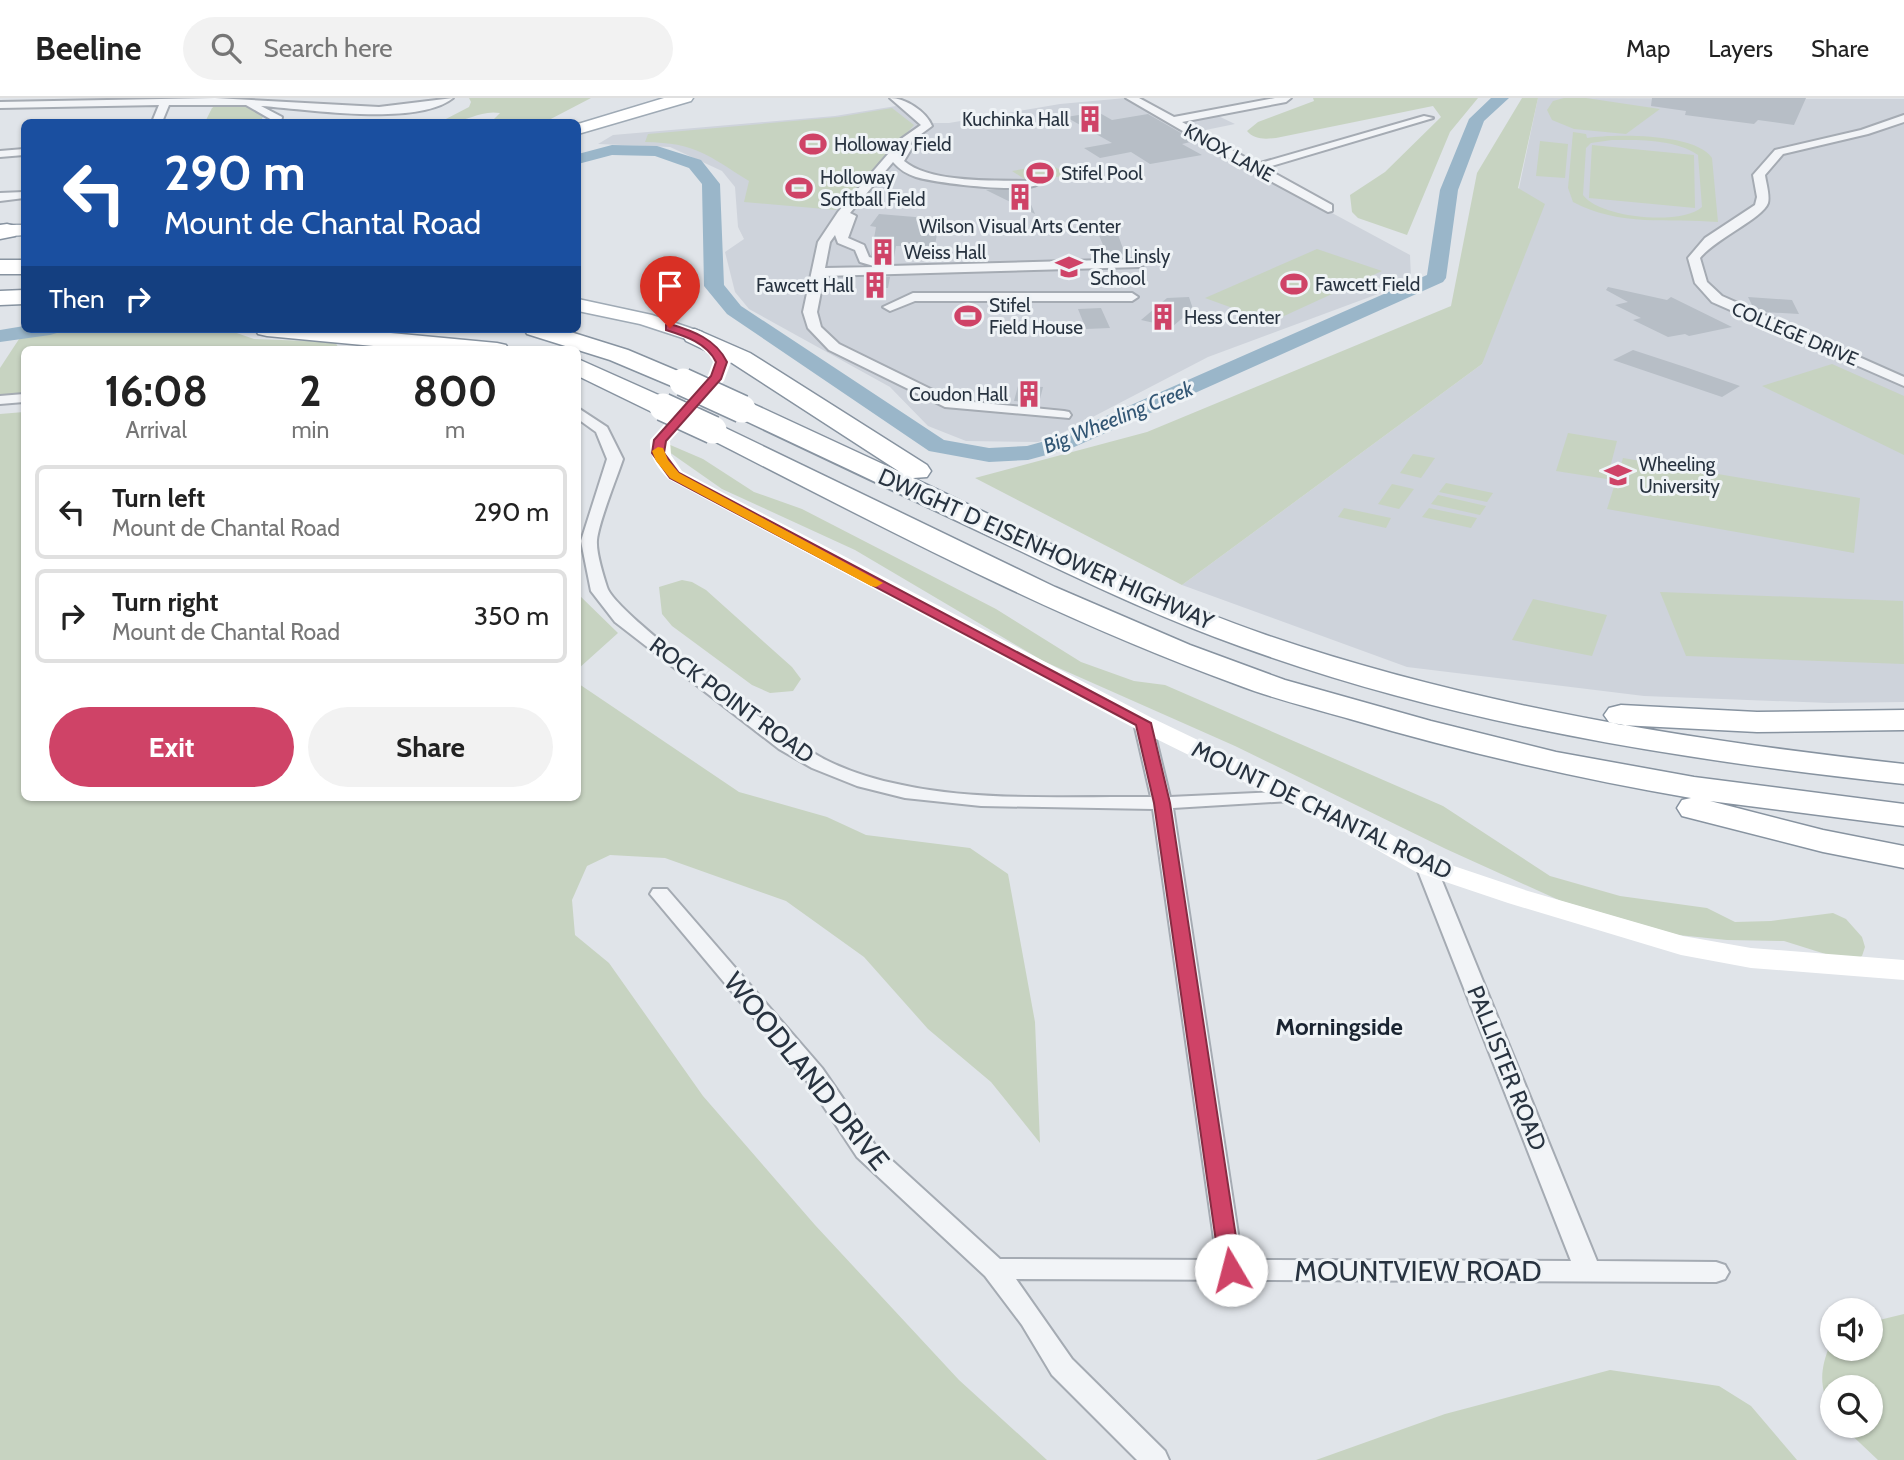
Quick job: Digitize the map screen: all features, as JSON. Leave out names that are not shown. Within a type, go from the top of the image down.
[{"type":"highway","points":[[0,267],[21,267]]},
{"type":"highway","points":[[0,281],[21,280]]},
{"type":"highway","points":[[0,298],[21,297]]},
{"type":"highway","points":[[311,333],[453,346]]},
{"type":"highway","points":[[474,333],[517,346]]},
{"type":"highway","name":"DWIGHT D EISENHOWER HIGHWAY","points":[[549,333],[619,355],[683,382],[1164,607],[1245,638],[1422,692],[1577,728],[1775,761],[1904,774]]},
{"type":"highway","points":[[695,336],[741,358],[944,489],[1095,575]]},
{"type":"highway","name":"DWIGHT D EISENHOWER HIGHWAY","points":[[581,368],[1118,628],[1250,679],[1494,749],[1633,779],[1814,806],[1904,815]]},
{"type":"highway","points":[[581,375],[652,401]]},
{"type":"highway","points":[[1327,663],[1514,701],[1596,713],[1757,722],[1904,720]]},
{"type":"highway","points":[[1494,749],[1564,775],[1824,841],[1904,857]]},
{"type":"main road","points":[[581,128],[646,107],[685,98]]},
{"type":"main road","name":"MOUNT DE CHANTAL ROAD","points":[[581,306],[645,319],[695,336]]},
{"type":"street","points":[[0,105],[246,102],[385,110],[425,106],[448,98]]},
{"type":"street","points":[[895,98],[925,121],[927,126],[905,141],[842,215],[824,242],[810,312],[815,328],[835,347],[950,404],[1064,415]]},
{"type":"street","name":"KNOX LANE","points":[[1135,98],[1328,208]]},
{"type":"street","points":[[1172,121],[1285,98]]},
{"type":"street","points":[[158,119],[165,102]]},
{"type":"street","points":[[246,102],[278,119]]},
{"type":"street","points":[[1254,167],[1428,118]]},
{"type":"street","name":"COLLEGE DRIVE","points":[[1904,118],[1864,132],[1779,152],[1759,175],[1762,202],[1758,210],[1715,235],[1700,247],[1694,258],[1701,284],[1717,299],[1904,382]]},
{"type":"street","points":[[912,136],[898,162],[902,168],[982,183],[1032,184]]},
{"type":"street","points":[[0,153],[21,152]]},
{"type":"street","points":[[0,197],[21,195]]},
{"type":"street","points":[[853,205],[842,240],[860,248],[864,259],[908,270]]},
{"type":"street","points":[[890,307],[914,297],[1081,282],[1140,263]]},
{"type":"street","points":[[819,272],[908,270],[1081,282],[1132,297]]},
{"type":"street","name":"MOUNT DE CHANTAL ROAD","points":[[695,336],[717,352],[722,362],[717,377],[660,440],[658,453],[675,475],[1143,723],[1290,794],[1426,866],[1531,901],[1681,945],[1751,958],[1904,970]]},
{"type":"street","points":[[0,400],[21,398]]},
{"type":"street","name":"ROCK POINT ROAD","points":[[581,414],[603,430],[615,459],[589,541],[599,591],[621,618],[786,745],[819,764],[864,782],[905,792],[981,800],[1162,803],[1257,799],[1290,794]]},
{"type":"street","points":[[1143,723],[1162,803],[1231,1270]]},
{"type":"street","name":"PALLISTER ROAD","points":[[1426,866],[1588,1271]]},
{"type":"street","name":"WOODLAND DRIVE","points":[[660,894],[814,1074],[866,1151],[994,1269],[1031,1318],[1062,1367],[1155,1460]]},
{"type":"street","name":"MOUNTVIEW ROAD","points":[[994,1269],[1716,1272]]},
{"type":"shaded area","name":"The Linsly School","points":[[1126,98],[1171,122],[1214,114],[1235,124],[1186,134],[1410,255],[1411,278],[1394,288],[1208,357],[1060,434],[1038,442],[966,441],[928,426],[890,387],[749,309],[735,292],[725,252],[744,239],[738,227],[735,187],[722,171],[670,147],[598,144],[613,135],[835,116],[896,106],[918,123],[949,123],[1060,104]]},
{"type":"shaded area","name":"Wheeling University","points":[[1538,98],[1904,99],[1904,702],[1829,703],[1644,696],[1407,667],[1182,585],[1482,364]]},
{"type":"green space","points":[[469,98],[591,98],[551,119],[494,119],[500,113],[492,112],[465,119],[446,119],[469,107]]},
{"type":"green space","points":[[1313,98],[1478,98],[1450,132],[1407,235],[1358,218],[1352,212],[1350,195],[1385,172],[1441,117],[1433,106],[1276,138],[1264,139],[1247,131],[1258,122],[1314,101]]},
{"type":"green space","points":[[1522,98],[1538,98],[1518,188],[1545,204],[1482,364],[1182,585],[975,478],[1147,432],[1451,306],[1477,173]]},
{"type":"green space","points":[[1586,98],[1660,109],[1626,134],[1574,129],[1552,120],[1547,110],[1553,101]]},
{"type":"green space","points":[[219,103],[244,105],[263,117],[206,119],[212,108]]},
{"type":"green space","points":[[892,108],[914,125],[836,210],[744,202],[749,181],[722,164],[690,148],[645,142],[648,134],[839,117]]},
{"type":"green space","points":[[1573,132],[1586,134],[1587,138],[1634,136],[1673,140],[1703,150],[1712,158],[1718,222],[1645,220],[1608,215],[1573,202],[1568,188]],"holes":[[[1612,140],[1668,143],[1698,155],[1702,207],[1692,213],[1660,218],[1622,214],[1592,203],[1583,195],[1586,148],[1591,143]]]},
{"type":"green space","points":[[1540,141],[1568,144],[1565,178],[1536,176]]},
{"type":"green space","points":[[1592,145],[1694,155],[1695,208],[1589,198]]},
{"type":"green space","name":"Stifel Pool","points":[[1050,164],[1068,175],[1029,182],[1012,171]]},
{"type":"green space","name":"Fawcett Field","points":[[1317,249],[1382,271],[1271,322],[1205,298]]},
{"type":"green space","points":[[31,333],[237,333],[254,339],[335,342],[338,346],[21,346],[21,397],[0,399],[0,368],[21,336]]},
{"type":"green space","points":[[1832,364],[1904,396],[1904,455],[1762,386]]},
{"type":"green space","points":[[21,412],[21,801],[581,801],[581,685],[739,792],[827,817],[866,835],[970,848],[1008,874],[1035,1022],[1040,1143],[991,1082],[928,1029],[864,957],[786,901],[665,858],[610,855],[587,866],[572,900],[575,935],[609,963],[703,1096],[815,1225],[959,1380],[1047,1460],[0,1460],[0,414]]},
{"type":"green space","points":[[1568,433],[1617,441],[1607,479],[1556,471]]},
{"type":"green space","points":[[668,444],[703,459],[754,492],[802,509],[996,609],[1081,662],[1134,681],[1165,685],[1443,806],[1550,876],[1620,896],[1707,908],[1735,922],[1771,921],[1833,913],[1846,919],[1862,937],[1865,947],[1862,956],[1851,962],[1784,941],[1727,940],[1678,935],[1561,901],[1446,849],[1235,746],[1043,661],[855,550],[722,489],[662,447]]},
{"type":"green space","points":[[1413,454],[1435,458],[1421,478],[1400,473]]},
{"type":"green space","points":[[1623,458],[1860,498],[1854,553],[1607,509]]},
{"type":"green space","points":[[1446,483],[1493,493],[1487,502],[1439,492]]},
{"type":"green space","points":[[1392,484],[1414,489],[1399,509],[1378,504]]},
{"type":"green space","points":[[1438,495],[1486,506],[1480,515],[1431,504]]},
{"type":"green space","points":[[1344,508],[1391,518],[1386,528],[1338,517]]},
{"type":"green space","points":[[1429,508],[1477,518],[1471,528],[1422,517]]},
{"type":"green space","points":[[682,580],[706,590],[792,667],[801,679],[793,691],[770,693],[752,685],[672,626],[662,614],[659,587]]},
{"type":"green space","points":[[1660,592],[1903,601],[1904,664],[1686,656]]},
{"type":"green space","points":[[581,597],[618,633],[581,666]]},
{"type":"green space","points":[[1533,599],[1607,615],[1592,656],[1512,640]]},
{"type":"green space","points":[[1904,1314],[1904,1460],[1878,1460],[1855,1438],[1883,1438],[1883,1375],[1822,1375],[1824,1361],[1883,1361],[1883,1319]]},
{"type":"green space","points":[[1610,1370],[1719,1386],[1751,1406],[1797,1460],[1316,1460],[1445,1414]]},
{"type":"building","points":[[1652,98],[1806,98],[1794,125],[1758,120],[1754,124],[1685,115],[1686,111],[1651,106]]},
{"type":"building","points":[[1098,112],[1112,120],[1148,114],[1195,141],[1182,144],[1202,155],[1150,164],[1131,152],[1100,158],[1084,148],[1112,143],[1066,117]]},
{"type":"building","points":[[986,190],[1025,190],[1035,214]]},
{"type":"building","points":[[879,214],[939,219],[935,247],[896,246],[893,263],[890,259],[871,255],[876,227],[870,226]]},
{"type":"building","points":[[1113,221],[1125,254],[1111,255],[1110,250],[1105,250],[1094,223]]},
{"type":"building","points":[[866,277],[890,277],[888,288],[864,288]]},
{"type":"building","points":[[1608,287],[1667,300],[1671,297],[1732,327],[1689,336],[1685,334],[1668,337],[1633,320],[1641,318],[1615,305],[1628,302],[1606,290]]},
{"type":"building","points":[[1189,297],[1193,309],[1172,327],[1141,320],[1167,298]]},
{"type":"building","points":[[1748,297],[1792,300],[1799,314],[1764,312],[1753,307]]},
{"type":"building","points":[[1101,308],[1110,328],[1086,329],[1078,309]]},
{"type":"building","points":[[1633,350],[1740,386],[1722,397],[1613,360]]},
{"type":"building","name":"Coudon Hall","points":[[1018,386],[1043,387],[1039,403],[1014,401]]},
{"type":"waterway","name":"Big Wheeling Creek","points":[[581,158],[612,150],[657,151],[695,164],[711,184],[714,286],[734,310],[937,446],[989,455],[1028,453],[1064,443],[1436,278],[1449,190],[1477,119],[1501,98]]},
{"type":"waterway","name":"Big Wheeling Creek","points":[[0,336],[21,333]]},
{"type":"slow traffic","points":[[658,451],[662,461],[675,475],[876,583]]},
{"type":"place","name":"Kuchinka Hall","points":[[1090,119]]},
{"type":"place","name":"Holloway Field","points":[[813,144]]},
{"type":"place","name":"Stifel Pool","points":[[1040,173]]},
{"type":"place","name":"Holloway Softball Field","points":[[799,188]]},
{"type":"place","name":"Wilson Visual Arts Center","points":[[1020,197]]},
{"type":"place","name":"Weiss Hall","points":[[883,252]]},
{"type":"place","name":"The Linsly School","points":[[1069,267]]},
{"type":"place","name":"Fawcett Field","points":[[1294,284]]},
{"type":"place","name":"Fawcett Hall","points":[[875,285]]},
{"type":"place","name":"Stifel Field House","points":[[968,316]]},
{"type":"place","name":"Hess Center","points":[[1163,317]]},
{"type":"place","name":"Coudon Hall","points":[[1029,394]]},
{"type":"place","name":"Wheeling University","points":[[1618,475]]},
{"type":"district","name":"Morningside","points":[[1339,1026]]},
{"type":"route","points":[[670,328],[695,336],[717,352],[722,362],[717,377],[660,440],[658,453],[675,475],[1143,723],[1162,803],[1231,1270]]}]
